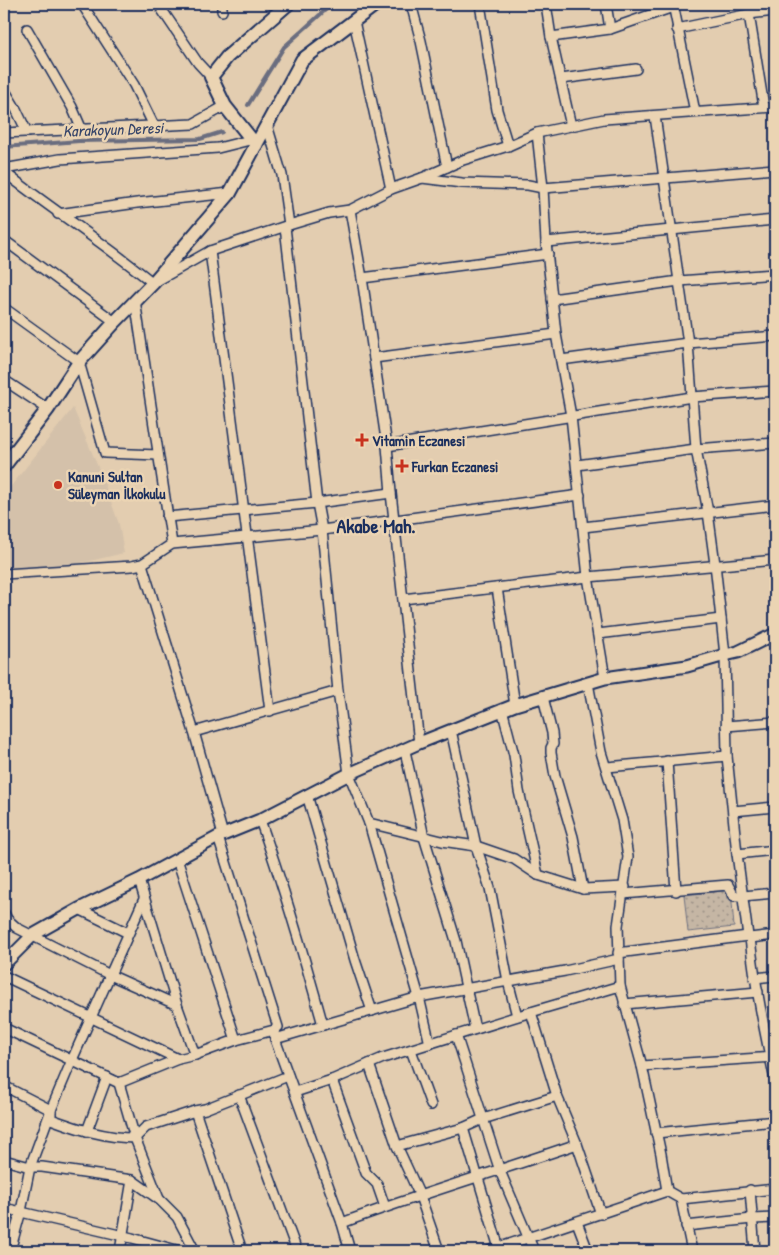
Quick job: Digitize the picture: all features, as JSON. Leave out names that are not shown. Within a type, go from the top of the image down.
[{"type":"main road","points":[[253,143],[226,106],[212,77],[227,57],[288,4]]},
{"type":"main road","points":[[4,465],[48,409],[79,362],[135,300],[153,283],[230,193],[253,143],[267,125],[302,60],[376,4]]},
{"type":"street","points":[[82,4],[134,85],[154,126]]},
{"type":"street","points":[[158,4],[198,63],[212,77]]},
{"type":"street","points":[[411,4],[421,41],[447,167]]},
{"type":"street","points":[[480,4],[497,110],[508,146]]},
{"type":"street","points":[[546,4],[551,37],[571,126]]},
{"type":"street","points":[[606,4],[610,29]]},
{"type":"street","points":[[551,37],[610,29],[673,6],[695,112]]},
{"type":"street","points":[[677,29],[749,14],[775,11]]},
{"type":"street","points":[[749,14],[764,107]]},
{"type":"street","points":[[354,21],[391,189]]},
{"type":"street","points":[[27,29],[72,107],[82,130]]},
{"type":"street","points":[[561,79],[636,69]]},
{"type":"street","points":[[4,89],[27,132]]},
{"type":"street","points":[[4,133],[193,124],[226,106]]},
{"type":"street","points":[[4,171],[58,214],[123,259],[153,283],[210,251],[287,226],[350,210],[391,189],[463,160],[508,146],[536,133],[604,119],[775,107]]},
{"type":"street","points":[[655,116],[688,343],[696,449],[708,512],[715,564],[725,656],[727,756],[742,896],[754,978],[773,1057],[775,1080]]},
{"type":"street","points":[[267,125],[282,175],[338,691],[349,774],[369,823],[419,997],[430,1044]]},
{"type":"street","points":[[536,133],[544,188],[546,242],[556,334],[570,416],[588,577],[605,678]]},
{"type":"street","points":[[4,171],[60,159],[218,148],[253,143]]},
{"type":"street","points":[[422,178],[462,183],[528,185],[544,188],[775,169]]},
{"type":"street","points":[[58,214],[230,193]]},
{"type":"street","points":[[350,210],[387,446],[419,744]]},
{"type":"street","points":[[546,242],[775,220]]},
{"type":"street","points":[[4,240],[115,322]]},
{"type":"street","points":[[210,251],[249,537],[270,710]]},
{"type":"street","points":[[362,278],[548,254]]},
{"type":"street","points":[[552,299],[679,281],[775,274]]},
{"type":"street","points":[[135,300],[172,544]]},
{"type":"street","points":[[4,308],[79,362],[105,453],[158,454]]},
{"type":"street","points":[[374,358],[556,334]]},
{"type":"street","points":[[561,360],[688,343],[775,336]]},
{"type":"street","points":[[4,380],[48,409]]},
{"type":"street","points":[[387,446],[692,396],[775,390]]},
{"type":"street","points":[[576,465],[696,449],[775,443]]},
{"type":"street","points":[[167,517],[317,503],[391,493]]},
{"type":"street","points":[[4,574],[142,564],[172,544],[322,530],[580,495]]},
{"type":"street","points":[[583,527],[775,504]]},
{"type":"street","points":[[403,599],[588,577],[775,560]]},
{"type":"street","points":[[142,564],[194,732],[220,836],[278,1027],[274,1034],[342,1223],[350,1251]]},
{"type":"street","points":[[497,588],[514,705]]},
{"type":"street","points":[[598,634],[721,619]]},
{"type":"street","points":[[4,964],[33,935],[79,909],[139,880],[220,836],[260,820],[349,774],[451,730],[502,709],[605,678],[687,666],[725,656],[738,652],[775,634]]},
{"type":"street","points":[[588,683],[601,752],[622,820],[628,857],[618,926],[620,986],[642,1066],[667,1191],[681,1200],[750,1190],[775,1189]]},
{"type":"street","points":[[194,732],[338,691]]},
{"type":"street","points":[[543,697],[553,744],[551,753],[555,776],[573,837],[583,889]]},
{"type":"street","points":[[502,709],[514,755],[519,791],[538,875]]},
{"type":"street","points":[[726,726],[775,722]]},
{"type":"street","points":[[451,730],[476,846],[490,888],[517,1016]]},
{"type":"street","points":[[405,751],[424,837],[456,941],[475,1029]]},
{"type":"street","points":[[606,767],[727,756]]},
{"type":"street","points":[[667,761],[676,891]]},
{"type":"street","points":[[307,795],[355,960],[372,1011]]},
{"type":"street","points":[[733,811],[775,807]]},
{"type":"street","points":[[260,820],[294,920],[323,1025]]},
{"type":"street","points":[[369,823],[424,837],[476,846],[514,859],[538,875],[583,889],[676,891],[728,885],[734,896],[775,893]]},
{"type":"street","points":[[737,854],[775,850]]},
{"type":"street","points":[[177,859],[236,1040]]},
{"type":"street","points":[[139,880],[177,1005],[196,1055]]},
{"type":"street","points":[[10,1251],[30,1167],[51,1110],[144,899]]},
{"type":"street","points":[[79,909],[128,933]]},
{"type":"street","points":[[4,913],[6,919],[17,928],[110,975],[177,1005]]},
{"type":"street","points":[[119,1084],[178,1059],[196,1055],[236,1040],[323,1025],[419,997],[565,971],[618,956],[749,937],[775,936]]},
{"type":"street","points":[[4,976],[178,1059]]},
{"type":"street","points":[[754,978],[775,976]]},
{"type":"street","points":[[294,1092],[332,1080],[369,1064],[410,1050],[620,986]]},
{"type":"street","points":[[624,1004],[758,992]]},
{"type":"street","points":[[531,1012],[557,1096],[578,1144],[601,1214]]},
{"type":"street","points":[[4,1028],[119,1084],[136,1138],[160,1200]]},
{"type":"street","points":[[456,1036],[500,1171],[534,1251]]},
{"type":"street","points":[[410,1050],[431,1105]]},
{"type":"street","points":[[642,1066],[773,1057]]},
{"type":"street","points":[[369,1064],[397,1146],[420,1196],[439,1251]]},
{"type":"street","points":[[51,1110],[51,1120],[87,1131],[122,1138],[136,1138],[146,1127],[205,1109],[288,1076]]},
{"type":"street","points":[[87,1131],[107,1077]]},
{"type":"street","points":[[332,1080],[366,1173],[377,1184],[385,1207]]},
{"type":"street","points":[[4,1086],[51,1110]]},
{"type":"street","points":[[239,1095],[297,1251]]},
{"type":"street","points":[[397,1146],[463,1128],[482,1119],[557,1096]]},
{"type":"street","points":[[195,1111],[242,1251]]},
{"type":"street","points":[[656,1133],[775,1121]]},
{"type":"street","points":[[463,1128],[476,1177],[499,1248]]},
{"type":"street","points":[[342,1223],[385,1207],[578,1144]]},
{"type":"street","points":[[4,1160],[30,1167],[42,1167],[132,1180],[160,1200],[177,1217],[195,1251]]},
{"type":"street","points":[[120,1251],[132,1180]]},
{"type":"street","points":[[750,1190],[755,1251]]},
{"type":"street","points":[[489,1251],[667,1191]]},
{"type":"street","points":[[681,1200],[692,1251]]},
{"type":"street","points":[[4,1208],[180,1251]]},
{"type":"street","points":[[686,1226],[775,1218]]},
{"type":"street","points":[[577,1222],[588,1251]]},
{"type":"shaded area","name":"Kanuni Sultan Süleyman İlkokulu","points":[[73,408],[101,474],[119,524],[124,553],[47,571],[4,573],[4,495]]},
{"type":"shaded area","points":[[731,890],[734,927],[688,932],[684,895]]},
{"type":"waterway","name":"Karakoyun Deresi","points":[[248,105],[284,47],[332,4]]},
{"type":"waterway","name":"Karakoyun Deresi","points":[[4,147],[79,141],[200,139],[222,132]]},
{"type":"place","name":"Vitamin Eczanesi","points":[[362,440]]},
{"type":"place","name":"Furkan Eczanesi","points":[[402,466]]},
{"type":"place","name":"Kanuni Sultan Süleyman İlkokulu","points":[[58,485]]},
{"type":"district","name":"Akabe Mah.","points":[[376,525]]}]
